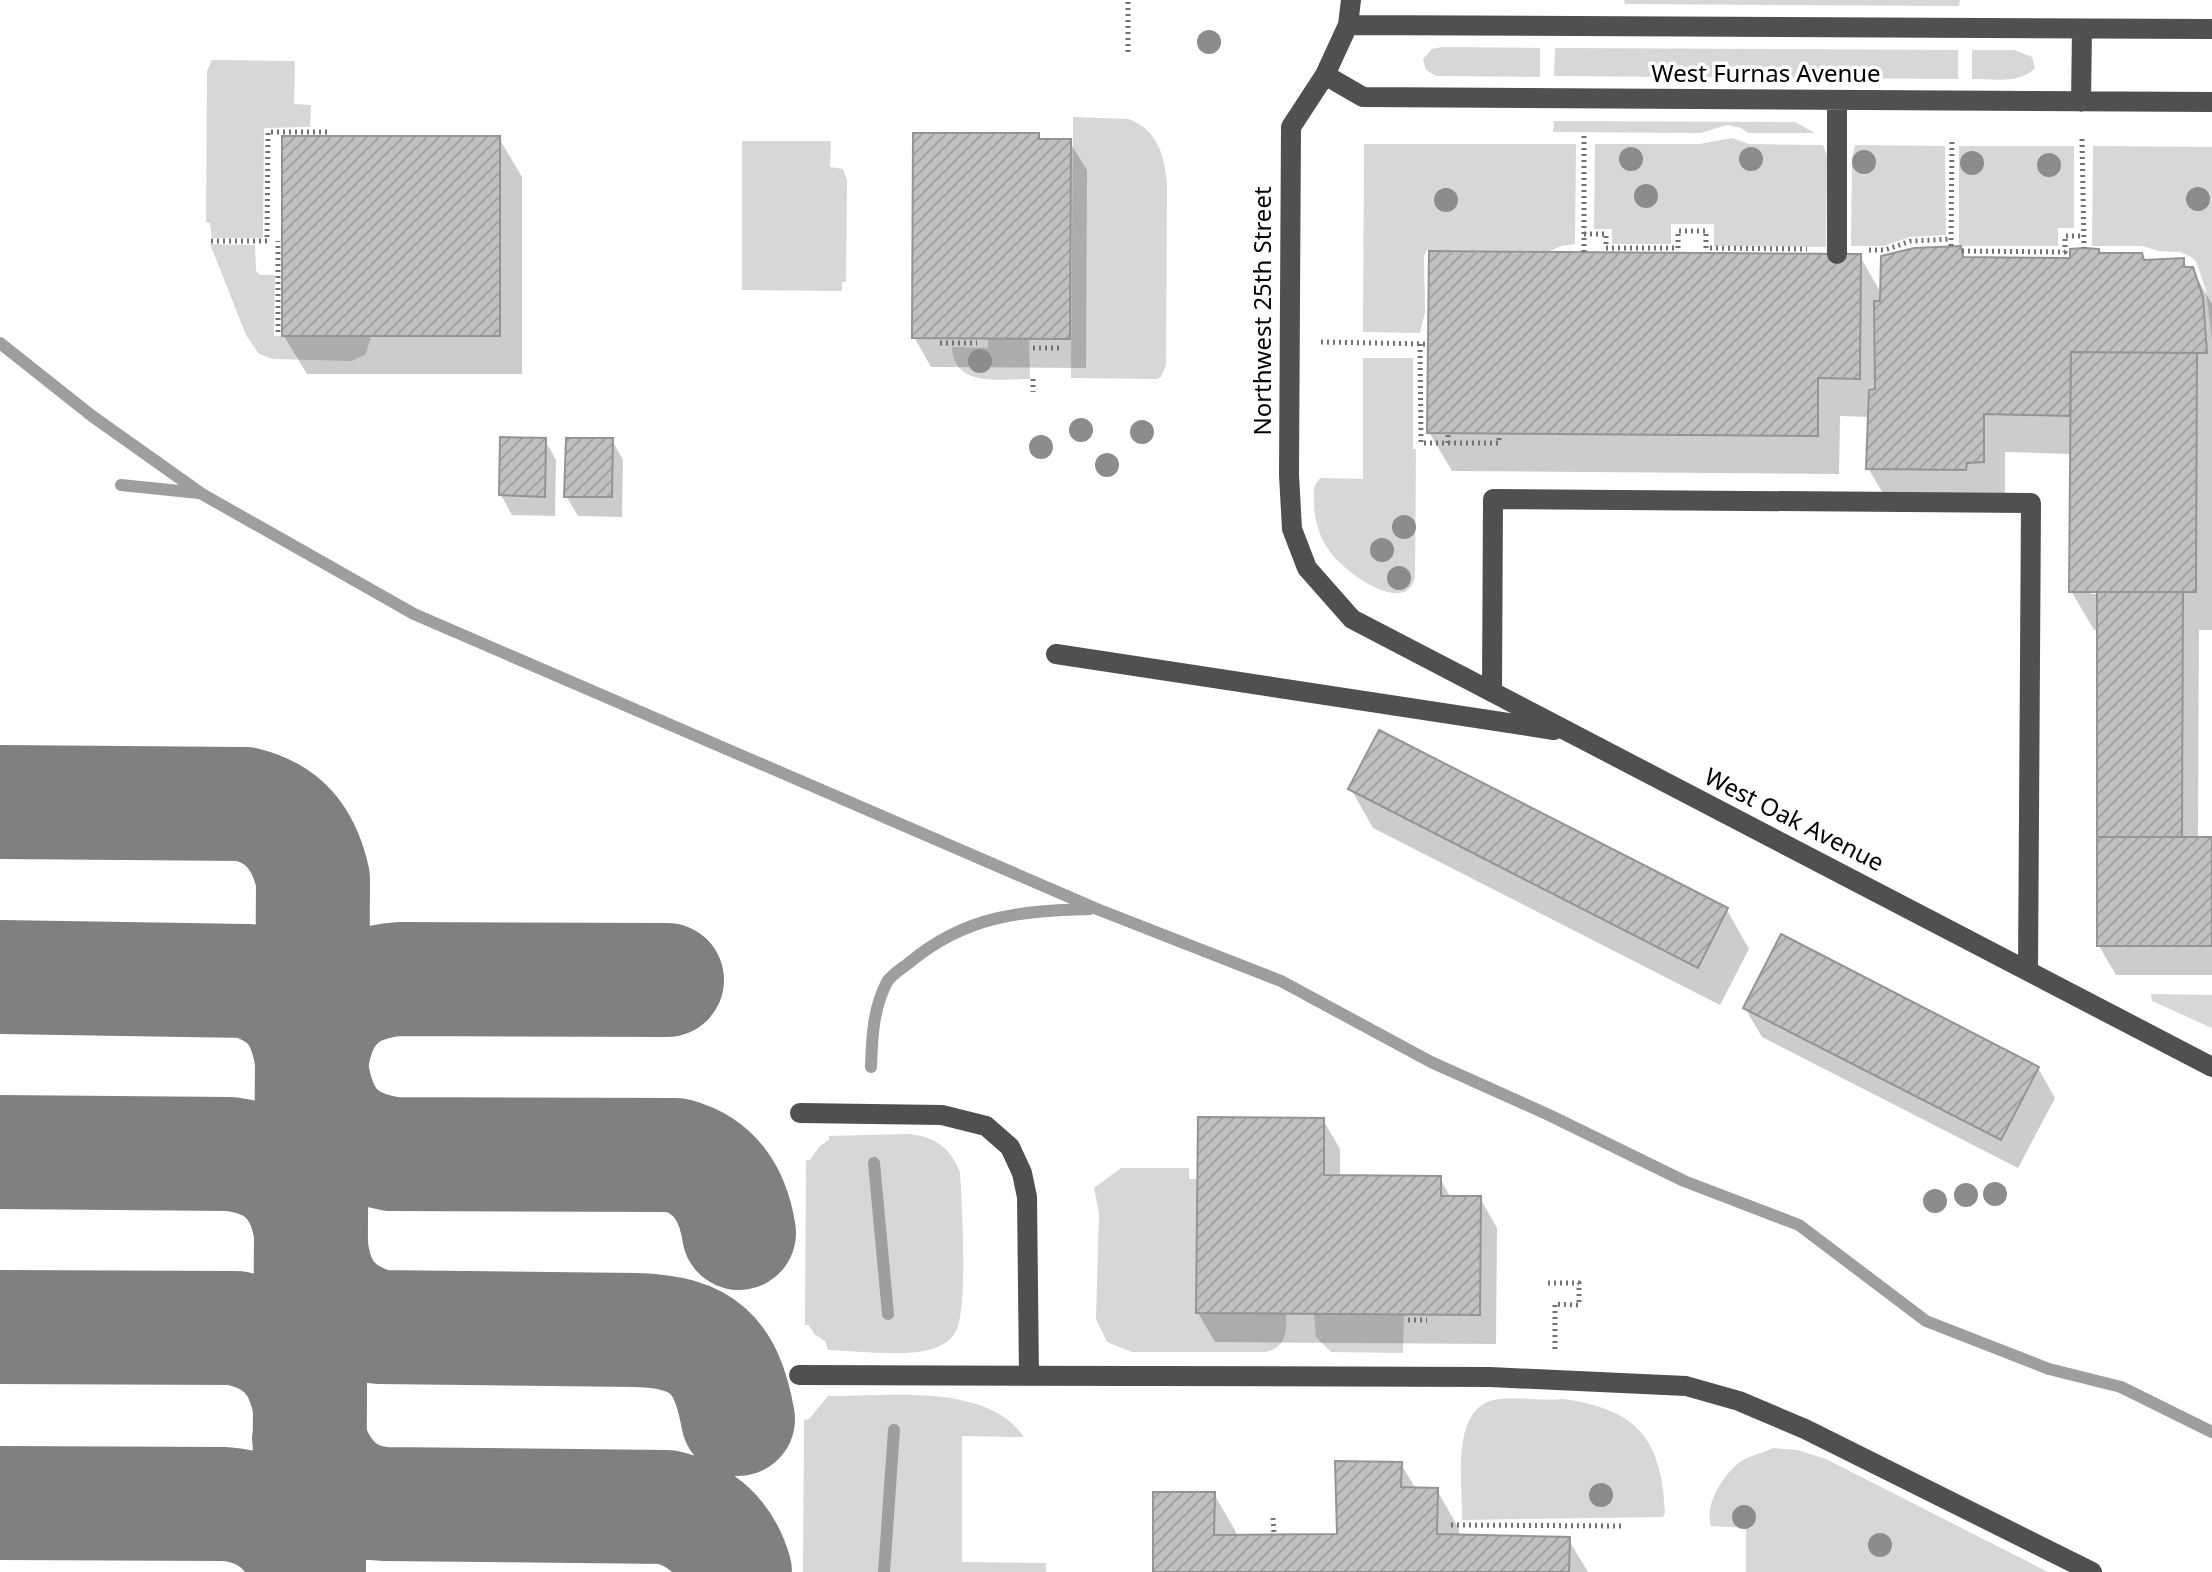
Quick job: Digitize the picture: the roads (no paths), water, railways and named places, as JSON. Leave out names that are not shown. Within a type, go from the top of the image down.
[{"type":"lane","name":"Northwest 25th Street","points":[[1351,0],[1348,25],[1325,75],[1291,127],[1289,475],[1292,529],[1307,568],[1352,619]]},
{"type":"lane","name":"West Furnas Avenue","points":[[1348,25],[2212,29]]},
{"type":"lane","points":[[2081,102],[2082,29]]},
{"type":"lane","name":"West Furnas Avenue","points":[[1325,75],[1363,97],[2212,102]]},
{"type":"lane","points":[[1837,100],[1837,252]]},
{"type":"lane","points":[[1492,692],[1493,499],[2031,503],[2028,971]]},
{"type":"lane","name":"West Oak Avenue","points":[[1352,619],[2212,1067]]},
{"type":"lane","points":[[1056,654],[1570,733]]},
{"type":"lane","points":[[800,1113],[942,1115],[986,1126],[1010,1147],[1022,1173],[1027,1197],[1029,1376]]},
{"type":"lane","points":[[799,1375],[1490,1377],[1686,1386],[1739,1401],[1805,1429],[2092,1572]]},
{"type":"waterway","points":[[0,343],[92,416],[202,494],[414,614],[1097,909],[1281,981],[1431,1062],[1684,1181],[1799,1225],[1926,1321],[2049,1369],[2121,1387],[2212,1432]]},
{"type":"waterway","points":[[121,485],[199,493]]},
{"type":"waterway","points":[[871,1067],[876,1013],[882,992],[895,974],[931,946],[952,934],[996,919],[1018,914],[1090,909]]},
{"type":"waterway","points":[[874,1163],[888,1314]]},
{"type":"waterway","points":[[884,1572],[894,1430]]}]
